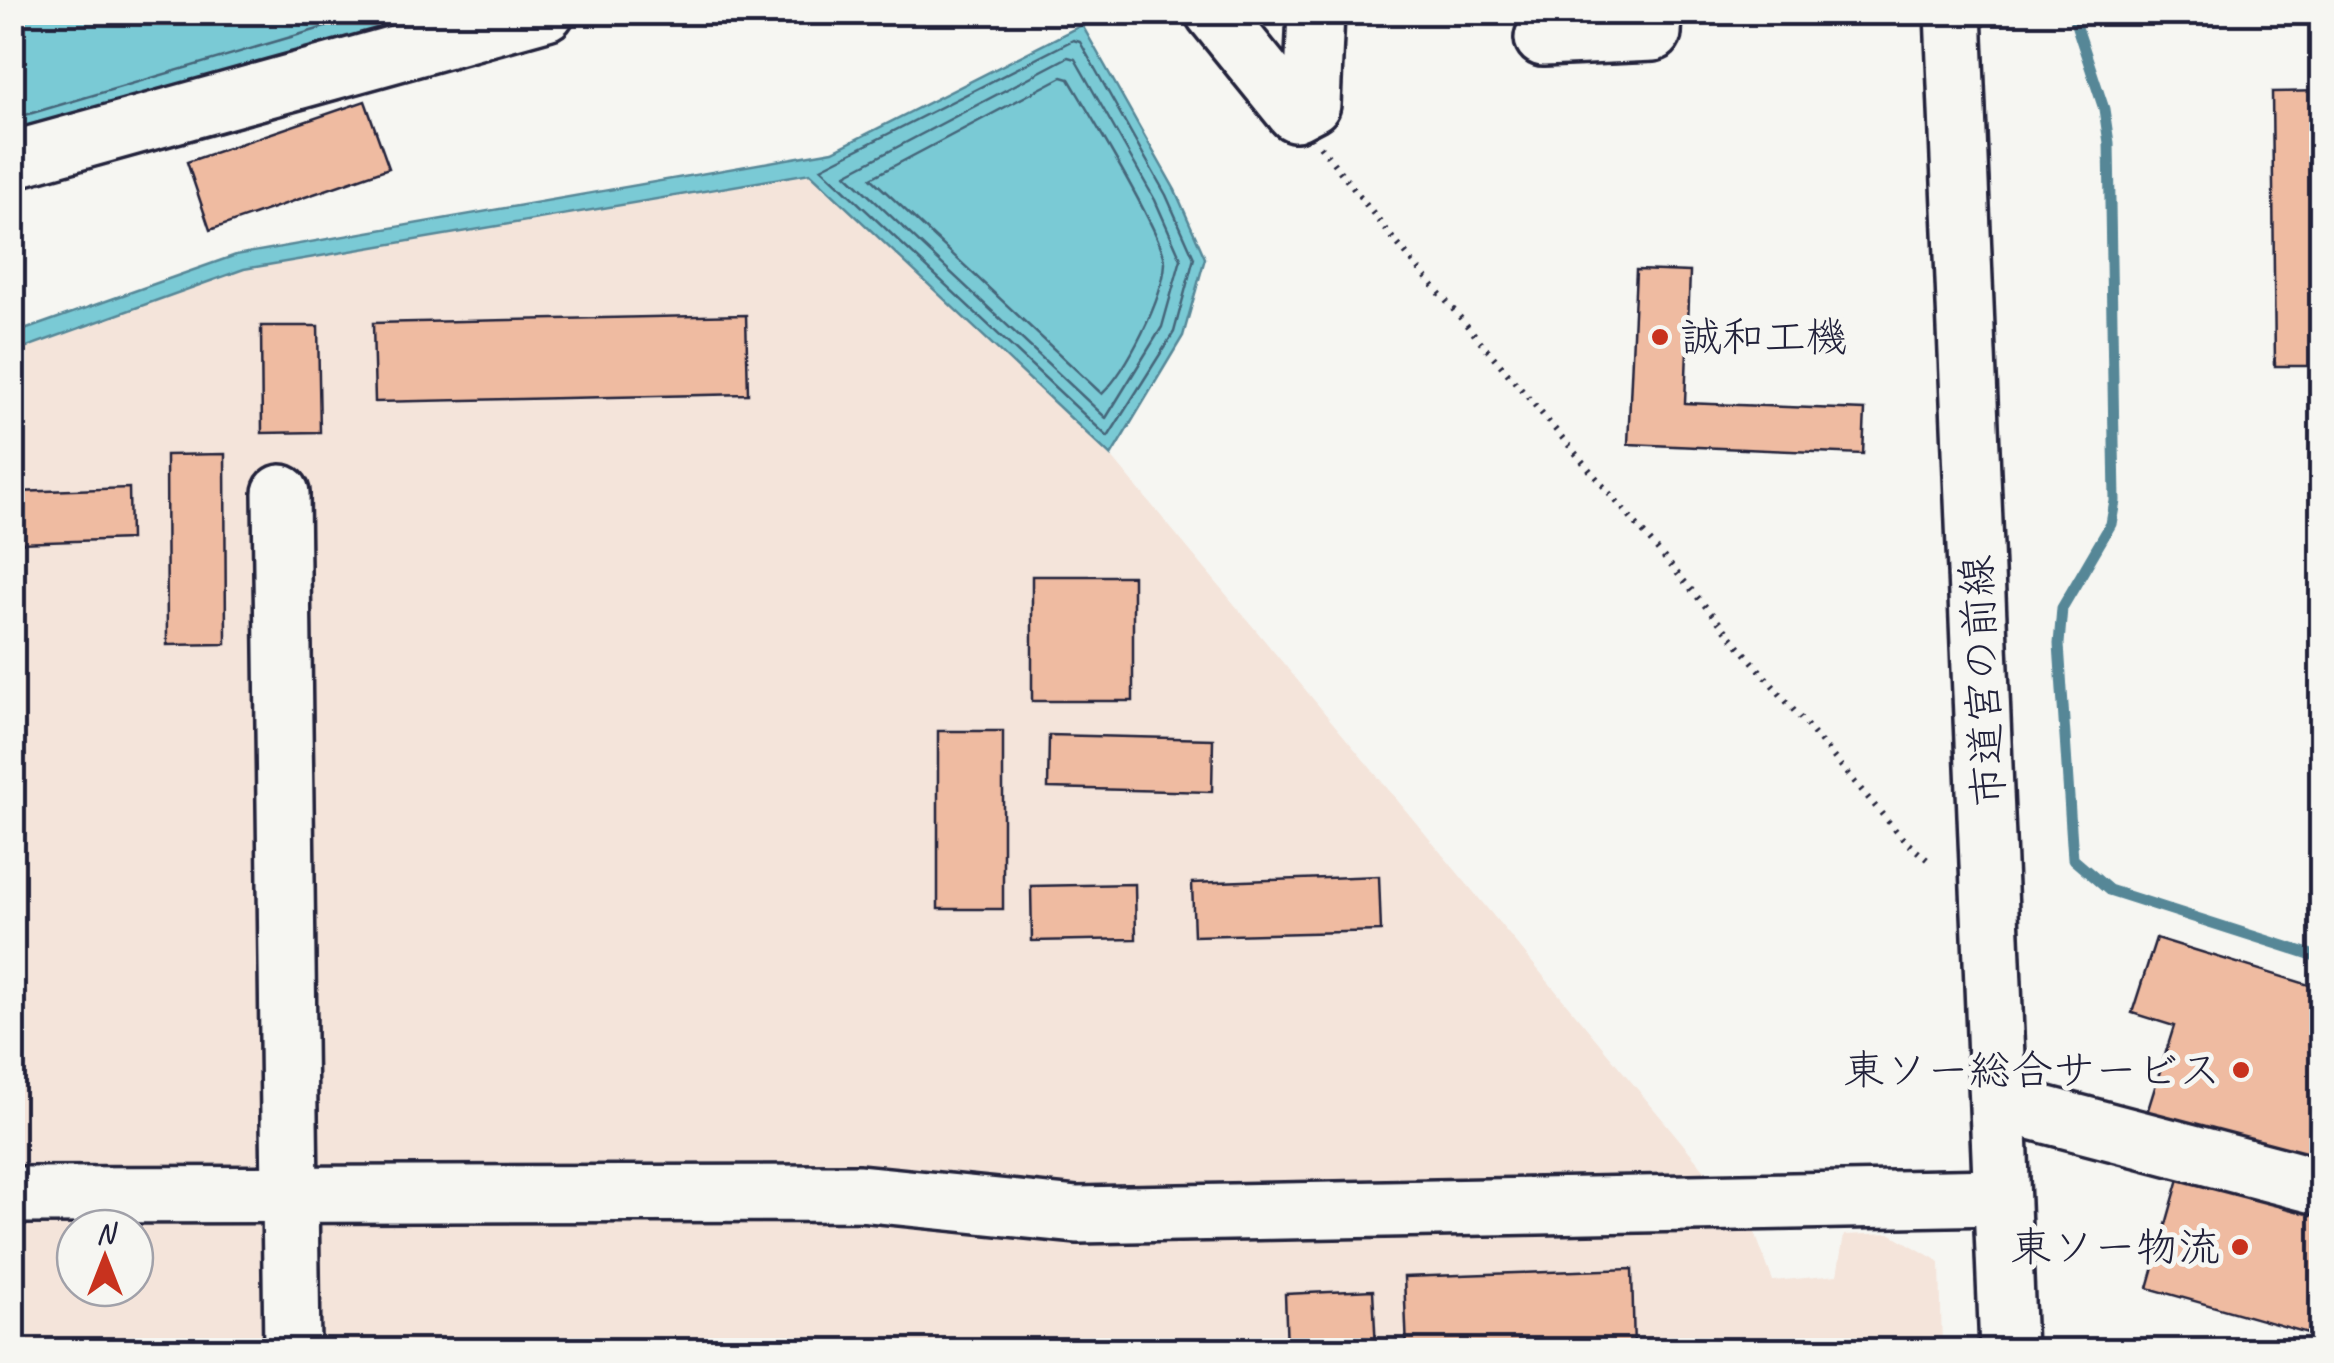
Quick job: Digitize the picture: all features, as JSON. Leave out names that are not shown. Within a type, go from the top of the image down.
[{"type":"street","points":[[12,160],[546,12]]},
{"type":"street","points":[[1213,12],[1295,114],[1312,104],[1316,12]]},
{"type":"street","points":[[1543,38],[1654,33],[1654,12]]},
{"type":"street","name":"市道宮の前線","points":[[1953,12],[2001,1103],[1999,1197],[2008,1350]]},
{"type":"street","points":[[281,493],[292,1350]]},
{"type":"street","points":[[2001,1103],[2322,1186]]},
{"type":"street","points":[[12,1194],[858,1193],[1077,1215],[1999,1197]]},
{"type":"path","points":[[1295,114],[1390,235],[1892,825],[1930,862]]},
{"type":"shaded area","points":[[810,173],[1111,456],[1753,1228],[1773,1281],[1837,1275],[1844,1235],[1890,1233],[1940,1262],[1942,1350],[13,1350],[13,352],[236,271]]},
{"type":"water","points":[[13,13],[509,13],[13,158]]},
{"type":"water","points":[[1082,25],[1175,190],[1205,258],[1183,336],[1111,456],[810,173],[244,269],[13,352],[13,334],[236,255],[833,151]]},
{"type":"building","points":[[2322,91],[2322,366],[2275,366],[2272,92]]},
{"type":"building","points":[[365,101],[389,168],[210,230],[187,162]]},
{"type":"building","name":"誠和工機","points":[[1636,270],[1690,272],[1685,403],[1865,410],[1863,454],[1628,444]]},
{"type":"building","points":[[746,315],[748,394],[375,402],[373,323]]},
{"type":"building","points":[[261,326],[318,326],[320,432],[262,433]]},
{"type":"building","points":[[225,454],[226,644],[167,645],[166,455]]},
{"type":"building","points":[[129,488],[130,539],[19,543],[17,492]]},
{"type":"building","points":[[1032,576],[1133,576],[1133,701],[1032,701]]},
{"type":"building","points":[[938,731],[1003,731],[1003,909],[938,909]]},
{"type":"building","points":[[1049,735],[1213,739],[1212,792],[1048,788]]},
{"type":"building","points":[[1379,876],[1381,931],[1194,936],[1192,883]]},
{"type":"building","points":[[1135,884],[1136,939],[1032,941],[1031,886]]},
{"type":"building","name":"東ソー総合サービス","points":[[2156,938],[2322,989],[2322,1166],[2147,1113],[2174,1026],[2132,1013]]},
{"type":"building","name":"東ソー物流","points":[[2182,1168],[2322,1207],[2322,1337],[2148,1288]]},
{"type":"building","points":[[1632,1269],[1634,1350],[1407,1350],[1404,1277]]},
{"type":"building","points":[[1373,1290],[1376,1350],[1287,1350],[1285,1294]]},
{"type":"waterway","points":[[2072,12],[2104,109],[2109,143],[2115,501],[2111,524],[2062,608],[2059,644],[2073,859],[2109,890],[2322,958]]},
{"type":"place","name":"誠和工機","points":[[1660,337]]},
{"type":"place","name":"東ソー総合サービス","points":[[2241,1070]]},
{"type":"place","name":"東ソー物流","points":[[2240,1247]]}]
